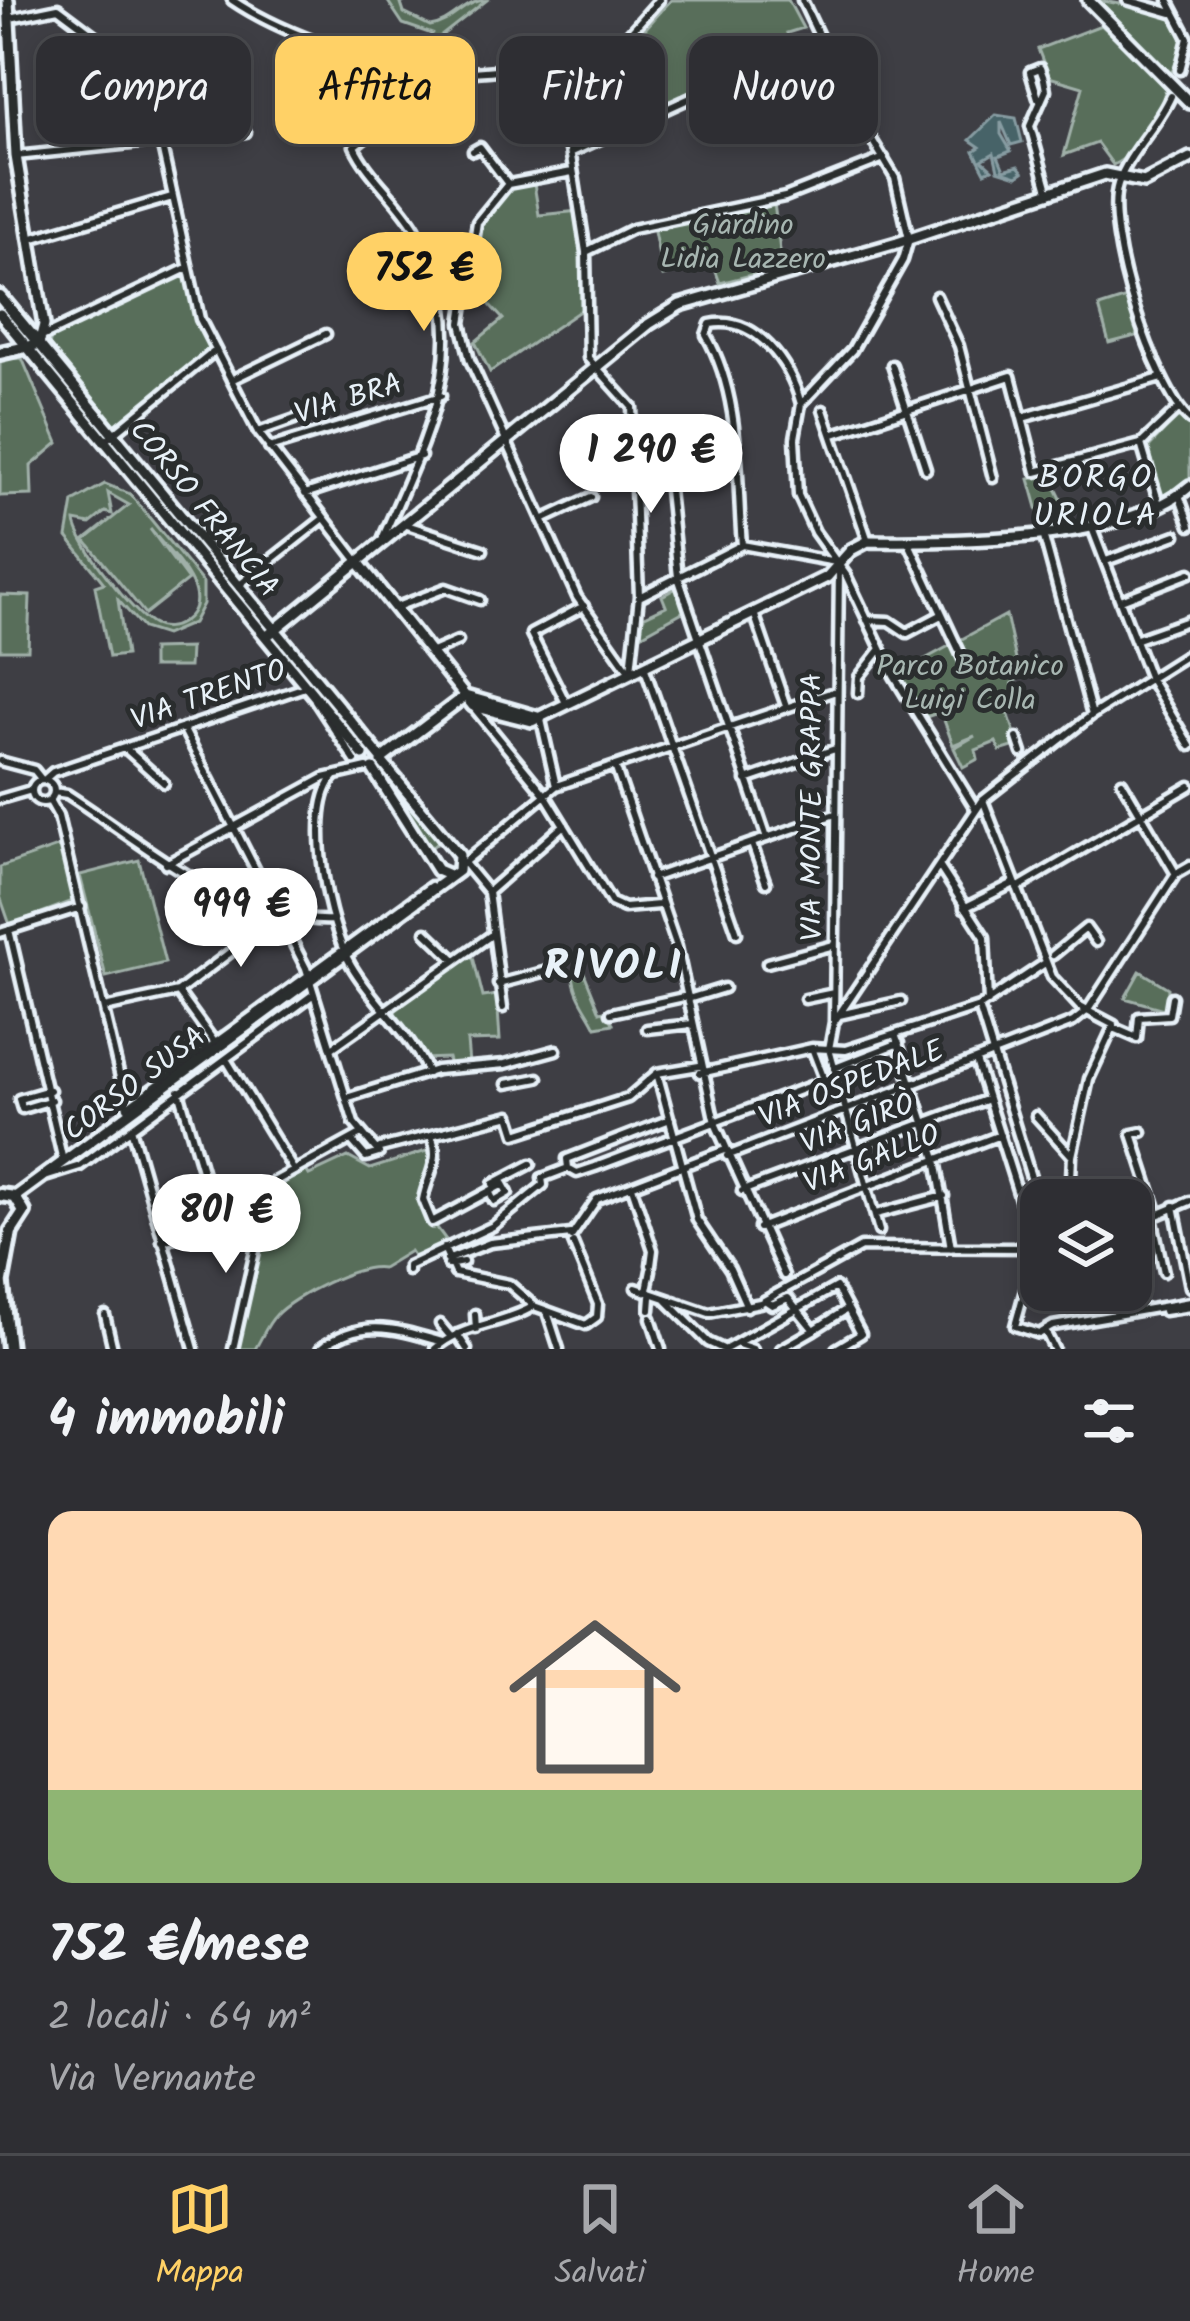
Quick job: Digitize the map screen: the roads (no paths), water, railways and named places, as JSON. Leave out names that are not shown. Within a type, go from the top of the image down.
[{"type":"main road","points":[[0,353],[38,343],[30,239],[16,156],[8,0]]},
{"type":"main road","points":[[1088,0],[1190,104]]},
{"type":"main road","points":[[270,634],[594,369],[680,305],[909,239],[1110,173],[1144,182],[1190,158]]},
{"type":"main road","name":"CORSO FRANCIA","points":[[0,297],[370,760],[436,866]]},
{"type":"main road","name":"CORSO FRANCIA","points":[[0,314],[38,343]]},
{"type":"main road","name":"CORSO FRANCIA","points":[[110,437],[238,586],[315,697],[463,863]]},
{"type":"main road","points":[[359,563],[473,706],[532,721],[827,577],[868,541],[1043,534],[1159,505],[1190,486]]},
{"type":"main road","points":[[370,760],[465,696]]},
{"type":"main road","points":[[465,696],[541,718]]},
{"type":"main road","points":[[451,850],[440,852],[436,866],[451,876]]},
{"type":"main road","name":"CORSO SUSA","points":[[19,1202],[309,978],[422,900],[463,863]]},
{"type":"main road","name":"CORSO SUSA","points":[[422,900],[436,866]]},
{"type":"main road","points":[[0,1195],[19,1202],[22,1218],[7,1228],[1,1277],[9,1349]]},
{"type":"street","points":[[232,0],[269,21],[312,36]]},
{"type":"street","points":[[627,36],[659,0]]},
{"type":"street","points":[[802,0],[819,36]]},
{"type":"street","points":[[1127,0],[1175,14]]},
{"type":"street","points":[[1168,0],[1188,38],[1180,70]]},
{"type":"street","points":[[9,18],[58,8],[98,36]]},
{"type":"street","points":[[1039,101],[1033,68],[1042,70],[1044,79],[1039,101],[1030,126],[1048,194]]},
{"type":"street","points":[[1033,82],[1044,79]]},
{"type":"street","points":[[1171,96],[1121,178],[1119,238],[1161,378],[1178,409],[1190,420]]},
{"type":"street","points":[[571,152],[689,98]]},
{"type":"street","points":[[16,156],[161,144],[200,319],[258,432],[359,563]]},
{"type":"street","points":[[357,144],[405,211],[433,268],[447,354],[441,396],[421,456],[380,547]]},
{"type":"street","points":[[570,144],[586,251],[583,321],[594,369],[632,407],[639,596],[630,672]]},
{"type":"street","points":[[801,404],[852,350],[903,260],[909,239],[902,196],[876,144]]},
{"type":"street","points":[[473,152],[479,147],[508,184]]},
{"type":"street","points":[[586,251],[632,230],[690,214],[784,197],[884,158]]},
{"type":"street","points":[[574,172],[508,184],[477,222],[463,304],[465,348],[584,607],[630,672]]},
{"type":"street","points":[[30,239],[172,196]]},
{"type":"street","points":[[38,343],[187,268]]},
{"type":"street","points":[[936,296],[971,388],[993,478]]},
{"type":"street","points":[[742,545],[724,367],[706,331],[722,322],[742,326],[764,341],[788,368],[801,404],[795,438],[798,495],[815,532],[839,564],[880,650],[975,808]]},
{"type":"street","points":[[231,380],[326,334]]},
{"type":"street","points":[[110,437],[216,350]]},
{"type":"street","points":[[892,365],[926,469]]},
{"type":"street","points":[[834,434],[1011,376],[1036,472],[1142,444],[1178,409]]},
{"type":"street","points":[[1022,418],[1161,378]]},
{"type":"street","name":"VIA BRA","points":[[269,448],[441,396]]},
{"type":"street","points":[[258,432],[326,408]]},
{"type":"street","points":[[824,410],[868,541]]},
{"type":"street","points":[[734,444],[664,451],[678,578],[767,838]]},
{"type":"street","points":[[1142,444],[1159,505]]},
{"type":"street","points":[[305,494],[421,456]]},
{"type":"street","points":[[1179,495],[1190,526]]},
{"type":"street","points":[[542,520],[591,497]]},
{"type":"street","points":[[395,509],[408,521],[483,550]]},
{"type":"street","points":[[238,586],[324,518]]},
{"type":"street","points":[[1090,525],[1150,679],[1190,746]]},
{"type":"street","points":[[1043,534],[1093,716]]},
{"type":"street","points":[[1105,561],[1176,535]]},
{"type":"street","points":[[908,541],[965,663]]},
{"type":"street","points":[[639,596],[742,545],[839,564]]},
{"type":"street","name":"VIA MONTE GRAPPA","points":[[829,1049],[836,1019],[839,564]]},
{"type":"street","points":[[1121,600],[1190,573]]},
{"type":"street","points":[[394,608],[446,588],[480,600]]},
{"type":"street","points":[[566,705],[531,634],[584,607]]},
{"type":"street","points":[[754,613],[786,707]]},
{"type":"street","points":[[867,620],[889,621],[907,633],[941,615]]},
{"type":"street","points":[[1136,640],[1190,620]]},
{"type":"street","points":[[430,653],[458,641]]},
{"type":"street","points":[[618,651],[636,642]]},
{"type":"street","points":[[858,693],[859,677],[880,650]]},
{"type":"street","points":[[836,1019],[975,808],[1026,764],[1190,653]]},
{"type":"street","points":[[644,666],[736,932]]},
{"type":"street","name":"VIA TRENTO","points":[[43,780],[53,772],[306,686]]},
{"type":"street","points":[[503,1008],[490,936],[488,892],[463,863],[556,786],[836,691]]},
{"type":"street","points":[[473,706],[546,796],[614,905],[661,905]]},
{"type":"street","points":[[541,718],[556,786]]},
{"type":"street","points":[[183,728],[309,978],[361,1133],[380,1148]]},
{"type":"street","points":[[1017,738],[1022,753]]},
{"type":"street","name":"VIA TRENTO","points":[[125,748],[164,784]]},
{"type":"street","points":[[746,780],[836,749]]},
{"type":"street","points":[[0,760],[34,770],[51,796],[129,1117],[194,1349]]},
{"type":"street","points":[[344,772],[370,760]]},
{"type":"street","points":[[166,864],[370,760]]},
{"type":"street","points":[[615,766],[688,997],[715,1123],[742,1192],[784,1275]]},
{"type":"street","points":[[334,776],[319,803],[333,920],[346,951],[428,1073]]},
{"type":"street","points":[[0,799],[32,790],[43,780]]},
{"type":"street","points":[[1122,782],[1176,874]]},
{"type":"street","points":[[964,908],[1040,875],[1190,786]]},
{"type":"street","points":[[32,790],[36,800],[67,794],[166,864],[280,915],[294,921],[333,920]]},
{"type":"street","points":[[983,800],[1061,990],[1108,1018],[1114,1028],[1137,1038],[1139,1017],[1168,1015],[1172,997]]},
{"type":"street","points":[[651,878],[835,814]]},
{"type":"street","points":[[488,892],[564,825]]},
{"type":"street","points":[[752,844],[766,883]]},
{"type":"street","points":[[939,866],[985,937],[988,1002]]},
{"type":"street","points":[[1088,1010],[1176,874],[1190,866]]},
{"type":"street","name":"CORSO SUSA","points":[[346,951],[431,886]]},
{"type":"street","points":[[64,1165],[50,1090],[4,931],[81,907]]},
{"type":"street","points":[[104,1008],[178,992],[280,915]]},
{"type":"street","points":[[352,1141],[369,1159],[380,1148],[510,1115],[516,1134],[628,1097],[657,1072],[700,1070],[812,1048],[846,1050],[988,1002],[1086,928],[1096,942]]},
{"type":"street","points":[[426,932],[455,960]]},
{"type":"street","points":[[330,1049],[490,936]]},
{"type":"street","points":[[767,963],[834,945]]},
{"type":"street","points":[[498,984],[551,970]]},
{"type":"street","points":[[611,1013],[724,988]]},
{"type":"street","points":[[178,992],[293,1168]]},
{"type":"street","points":[[805,999],[834,993]]},
{"type":"street","name":"CORSO SUSA","points":[[48,1177],[80,1166],[129,1117],[179,1091],[220,1050],[312,995]]},
{"type":"street","points":[[836,1019],[901,1000]]},
{"type":"street","points":[[975,1008],[1031,1179]]},
{"type":"street","name":"VIA OSPEDALE","points":[[572,1235],[592,1202],[993,1057],[1088,1010]]},
{"type":"street","points":[[646,1029],[692,1024]]},
{"type":"street","points":[[1071,1179],[1092,1068],[1114,1028]]},
{"type":"street","points":[[895,1034],[936,1159],[951,1248]]},
{"type":"street","points":[[408,1271],[407,1266],[493,1226],[541,1182],[568,1168],[581,1172],[825,1082],[836,1072],[899,1043]]},
{"type":"street","points":[[812,1048],[825,1082]]},
{"type":"street","points":[[829,1049],[879,1231]]},
{"type":"street","points":[[346,1098],[428,1073],[505,1064],[556,1050]]},
{"type":"street","points":[[976,1061],[1020,1197]]},
{"type":"street","points":[[657,1072],[700,1226],[730,1269],[747,1308]]},
{"type":"street","points":[[506,1084],[538,1078]]},
{"type":"street","points":[[50,1090],[19,1099],[22,1108],[52,1100]]},
{"type":"street","points":[[179,1091],[218,1225]]},
{"type":"street","name":"VIA GIRÒ","points":[[742,1192],[988,1099]]},
{"type":"street","points":[[1036,1116],[1072,1156]]},
{"type":"street","points":[[568,1168],[566,1160],[576,1155],[670,1119]]},
{"type":"street","points":[[1142,1132],[1132,1134],[1165,1272]]},
{"type":"street","points":[[233,1349],[270,1184],[361,1133]]},
{"type":"street","name":"VIA GALLO","points":[[759,1228],[1000,1135]]},
{"type":"street","points":[[431,1136],[436,1148],[434,1169],[423,1200],[432,1222],[490,1193]]},
{"type":"street","points":[[494,1184],[531,1164]]},
{"type":"street","points":[[632,1187],[653,1250],[648,1294],[661,1349]]},
{"type":"street","points":[[876,1214],[944,1196]]},
{"type":"street","points":[[1152,1216],[1190,1202]]},
{"type":"street","points":[[1174,1206],[1190,1287]]},
{"type":"street","points":[[162,1241],[262,1213]]},
{"type":"street","points":[[444,1248],[448,1263],[461,1276],[509,1284],[534,1306],[583,1326],[598,1312],[572,1235],[490,1243],[448,1263]]},
{"type":"street","points":[[636,1288],[709,1313],[762,1302],[861,1247],[1020,1250]]},
{"type":"street","points":[[448,1263],[463,1262]]},
{"type":"street","points":[[664,1299],[708,1342],[724,1349],[836,1287],[861,1334],[836,1349]]},
{"type":"street","points":[[762,1302],[772,1305],[788,1298],[814,1330]]},
{"type":"street","points":[[1020,1309],[1015,1326],[1042,1332],[1190,1304]]},
{"type":"street","points":[[444,1342],[506,1322],[534,1306]]},
{"type":"street","points":[[782,1349],[847,1310]]},
{"type":"street","points":[[548,1312],[560,1349]]},
{"type":"street","points":[[475,1314],[476,1329]]},
{"type":"street","points":[[105,1315],[113,1349]]},
{"type":"street","points":[[440,1324],[444,1342]]},
{"type":"street","points":[[320,1349],[342,1335],[377,1326],[467,1349]]},
{"type":"street","points":[[1042,1332],[1052,1349]]},
{"type":"street","points":[[735,1343],[753,1349]]},
{"type":"water","points":[[996,115],[1016,118],[1022,142],[1011,145],[1001,122],[1001,134],[1011,151],[998,156],[1004,170],[1018,166],[1023,172],[1017,176],[998,170],[994,153],[982,160],[992,169],[985,172],[974,151],[980,147],[970,140]]},
{"type":"tunnel","points":[[1171,96],[1180,70]]},
{"type":"district","name":"BORGO URIOLA","points":[[1096,495]]},
{"type":"district","name":"RIVOLI","points":[[614,964]]},
{"type":"park label","name":"Giardino Lidia Lazzero","points":[[743,241]]},
{"type":"park label","name":"Parco Botanico Luigi Colla","points":[[970,682]]}]
